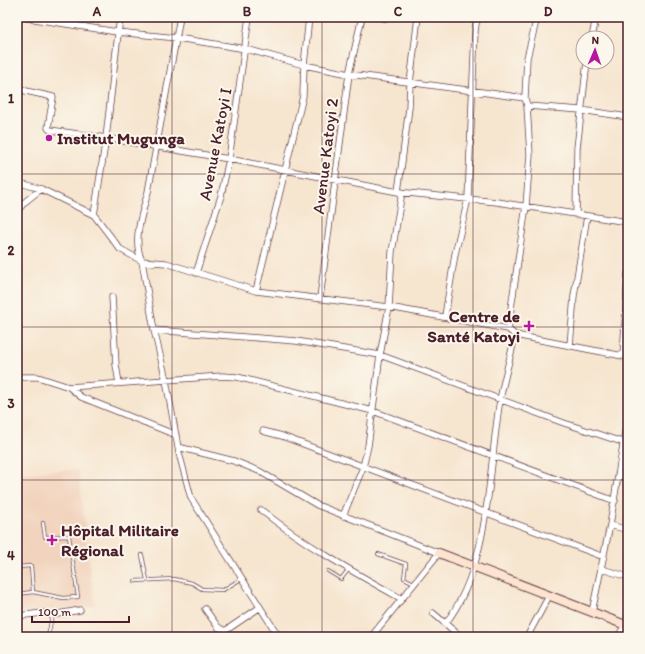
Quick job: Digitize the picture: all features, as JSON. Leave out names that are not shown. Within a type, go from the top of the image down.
[{"type":"street","points":[[22,17],[117,32],[177,38],[246,50],[304,65],[349,74],[525,98]]},
{"type":"street","points":[[94,215],[106,138],[117,32],[120,17]]},
{"type":"street","points":[[180,17],[137,242],[137,252],[142,261],[154,330],[166,380],[178,448],[192,500],[259,608],[279,637]]},
{"type":"street","name":"Avenue Katoyi I","points":[[196,273],[221,196],[229,159],[246,50],[249,17]]},
{"type":"street","points":[[256,291],[303,96],[304,65],[309,17]]},
{"type":"street","name":"Avenue Katoyi 2","points":[[320,298],[337,180],[349,74],[362,17]]},
{"type":"street","points":[[343,516],[363,467],[373,411],[380,354],[390,307],[392,252],[400,192],[409,108],[410,83],[418,17]]},
{"type":"street","points":[[445,316],[455,254],[468,199],[474,92],[475,31],[478,17]]},
{"type":"street","points":[[508,329],[526,206],[530,155],[527,106],[525,98],[527,58],[537,17]]},
{"type":"street","points":[[594,30],[596,17]]},
{"type":"street","points":[[576,215],[577,152],[587,70]]},
{"type":"street","points":[[17,89],[53,97],[48,128],[50,130],[156,146],[400,192],[526,206],[628,222]]},
{"type":"street","points":[[527,106],[581,110],[628,117]]},
{"type":"street","points":[[17,182],[41,189],[94,215],[120,249],[142,261],[166,263],[256,291],[390,307],[445,316],[508,329],[515,335],[626,356],[628,274]]},
{"type":"street","points":[[17,211],[26,201],[41,189]]},
{"type":"street","points":[[570,346],[574,296],[588,216]]},
{"type":"street","points":[[112,297],[116,364],[119,383]]},
{"type":"street","points":[[154,330],[296,341],[380,354],[564,423],[622,442]]},
{"type":"street","points":[[445,624],[457,608],[475,567],[485,511],[500,399],[515,335]]},
{"type":"street","points":[[69,387],[222,376],[237,377],[373,411],[615,501]]},
{"type":"street","points":[[17,377],[38,377],[69,387],[81,397],[176,435]]},
{"type":"street","points":[[592,612],[615,501],[622,442],[628,414]]},
{"type":"street","points":[[263,431],[282,436],[485,511],[604,557]]},
{"type":"street","points":[[178,448],[234,461],[259,471],[317,505],[343,516],[627,625],[618,637]]},
{"type":"street","points":[[618,475],[628,477]]},
{"type":"street","points":[[261,510],[288,532],[349,570],[402,599]]},
{"type":"street","points":[[610,525],[628,530]]},
{"type":"street","points":[[371,637],[439,553]]},
{"type":"street","points":[[602,569],[628,577]]},
{"type":"street","points":[[527,637],[549,596]]},
{"type":"street","points":[[224,630],[259,608]]},
{"type":"street","points":[[206,609],[218,627],[224,630],[228,637]]},
{"type":"street","points":[[17,616],[43,613],[52,615],[80,610]]},
{"type":"street","points":[[433,612],[461,637]]},
{"type":"lane","points":[[369,17],[387,20],[387,17]]},
{"type":"lane","points":[[17,594],[33,592],[63,598],[78,597],[69,536],[45,536],[43,522]]},
{"type":"lane","points":[[142,554],[147,580]]},
{"type":"lane","points":[[378,554],[406,564],[404,578],[414,583]]},
{"type":"lane","points":[[17,567],[31,566],[33,592]]},
{"type":"lane","points":[[328,571],[341,579],[349,570]]},
{"type":"lane","points":[[135,581],[174,579],[192,582],[202,589],[223,590],[242,579]]},
{"type":"lane","points":[[48,637],[52,615]]},
{"type":"shaded area","name":"Hôpital Militaire Régional","points":[[78,469],[95,606],[17,613],[17,474]]},
{"type":"place","name":"Institut Mugunga","points":[[49,138]]},
{"type":"place","name":"Centre de Santé Katoyi","points":[[529,326]]},
{"type":"place","name":"Hôpital Militaire Régional","points":[[52,540]]}]
